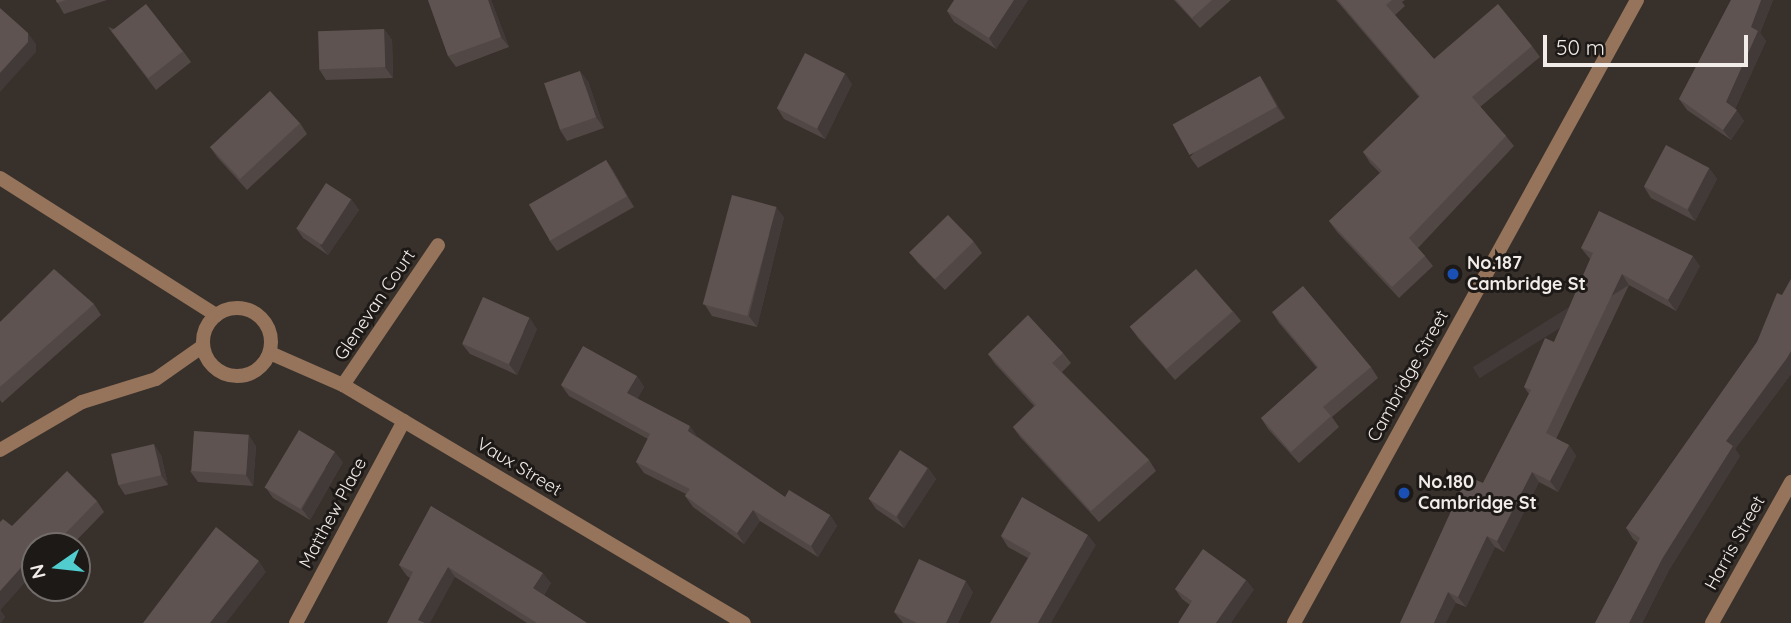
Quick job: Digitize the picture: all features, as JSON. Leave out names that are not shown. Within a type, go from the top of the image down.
[{"type":"street","name":"Cambridge Street","points":[[1294,623],[1637,0]]},
{"type":"street","points":[[0,178],[216,314]]},
{"type":"street","name":"Glenevan Court","points":[[343,386],[439,245]]},
{"type":"street","points":[[0,450],[82,402],[156,379],[203,345],[216,314],[237,307],[258,314],[270,332],[270,354],[255,372],[233,376],[212,366],[203,345]]},
{"type":"street","name":"Vaux Street","points":[[270,354],[343,386],[744,623]]},
{"type":"street","name":"Matthew Place","points":[[296,623],[404,421]]},
{"type":"street","name":"Harris Street","points":[[1712,623],[1791,482]]},
{"type":"building","points":[[428,0],[488,0],[501,37],[448,56]]},
{"type":"building","points":[[954,0],[1014,0],[989,38],[947,11]]},
{"type":"building","points":[[1176,0],[1212,0],[1192,18]]},
{"type":"building","points":[[1338,0],[1392,0],[1386,5],[1434,59],[1498,4],[1532,46],[1472,97],[1506,136],[1409,238],[1425,256],[1392,287],[1329,221],[1382,171],[1363,152],[1420,96]]},
{"type":"building","points":[[1731,0],[1761,0],[1751,27],[1758,31],[1726,102],[1737,110],[1723,130],[1679,99]]},
{"type":"building","points":[[146,4],[183,51],[148,78],[111,31]]},
{"type":"building","points":[[0,8],[28,33],[28,42],[0,73]]},
{"type":"building","points":[[384,29],[385,67],[319,69],[318,31]]},
{"type":"building","points":[[805,53],[845,73],[817,129],[777,108]]},
{"type":"building","points":[[580,71],[596,117],[560,130],[544,83]]},
{"type":"building","points":[[1260,76],[1277,107],[1190,155],[1173,124]]},
{"type":"building","points":[[270,91],[300,123],[240,179],[210,147]]},
{"type":"building","points":[[1666,145],[1709,168],[1687,210],[1644,186]]},
{"type":"building","points":[[606,160],[627,196],[550,241],[529,204]]},
{"type":"building","points":[[326,183],[351,199],[322,245],[297,228]]},
{"type":"building","points":[[732,195],[776,207],[747,316],[703,304]]},
{"type":"building","points":[[1599,211],[1693,256],[1668,300],[1622,274],[1546,433],[1569,445],[1550,481],[1532,472],[1497,541],[1487,536],[1458,597],[1448,592],[1434,623],[1400,623],[1467,476],[1483,483],[1531,390],[1524,387],[1545,338],[1554,342],[1593,253],[1581,248]]},
{"type":"building","points":[[948,215],[974,242],[935,279],[909,253]]},
{"type":"building","points":[[54,269],[94,304],[0,387],[0,322]]},
{"type":"building","points":[[1196,269],[1233,311],[1166,369],[1130,327]]},
{"type":"building","points":[[1791,279],[1791,351],[1726,441],[1733,446],[1662,559],[1629,623],[1595,623],[1640,538],[1626,528],[1757,342],[1777,293],[1782,295]]},
{"type":"building","points":[[1303,286],[1371,367],[1323,407],[1331,416],[1291,452],[1261,418],[1318,367],[1272,312]]},
{"type":"building","points":[[483,297],[530,318],[509,364],[462,344]]},
{"type":"building","points":[[1028,315],[1063,353],[1052,363],[1149,460],[1091,511],[1013,427],[1036,405],[988,354]]},
{"type":"building","points":[[583,346],[637,376],[627,393],[690,426],[688,431],[785,497],[789,490],[830,515],[811,546],[753,510],[737,533],[685,496],[690,489],[636,462],[650,434],[561,385]]},
{"type":"building","points":[[299,430],[335,452],[300,509],[264,487]]},
{"type":"building","points":[[194,431],[249,435],[246,475],[191,471]]},
{"type":"building","points":[[154,444],[161,475],[118,485],[111,454]]},
{"type":"building","points":[[900,450],[928,468],[896,517],[868,499]]},
{"type":"building","points":[[67,471],[97,501],[67,532],[21,532],[21,568],[0,591],[0,522],[3,519],[12,526]]},
{"type":"building","points":[[1022,497],[1088,535],[1038,623],[990,623],[1031,553],[1001,536]]},
{"type":"building","points":[[431,506],[543,573],[533,588],[587,623],[537,623],[448,567],[418,620],[425,623],[387,623],[413,572],[399,565]]},
{"type":"building","points":[[216,527],[259,561],[210,623],[143,623]]},
{"type":"building","points":[[1203,549],[1246,580],[1216,623],[1178,623],[1192,601],[1175,589]]},
{"type":"building","points":[[919,559],[966,581],[946,623],[917,623],[894,612]]},
{"type":"place","name":"No.187 Cambridge St","points":[[1453,274]]},
{"type":"place","name":"No.180 Cambridge St","points":[[1404,493]]}]
